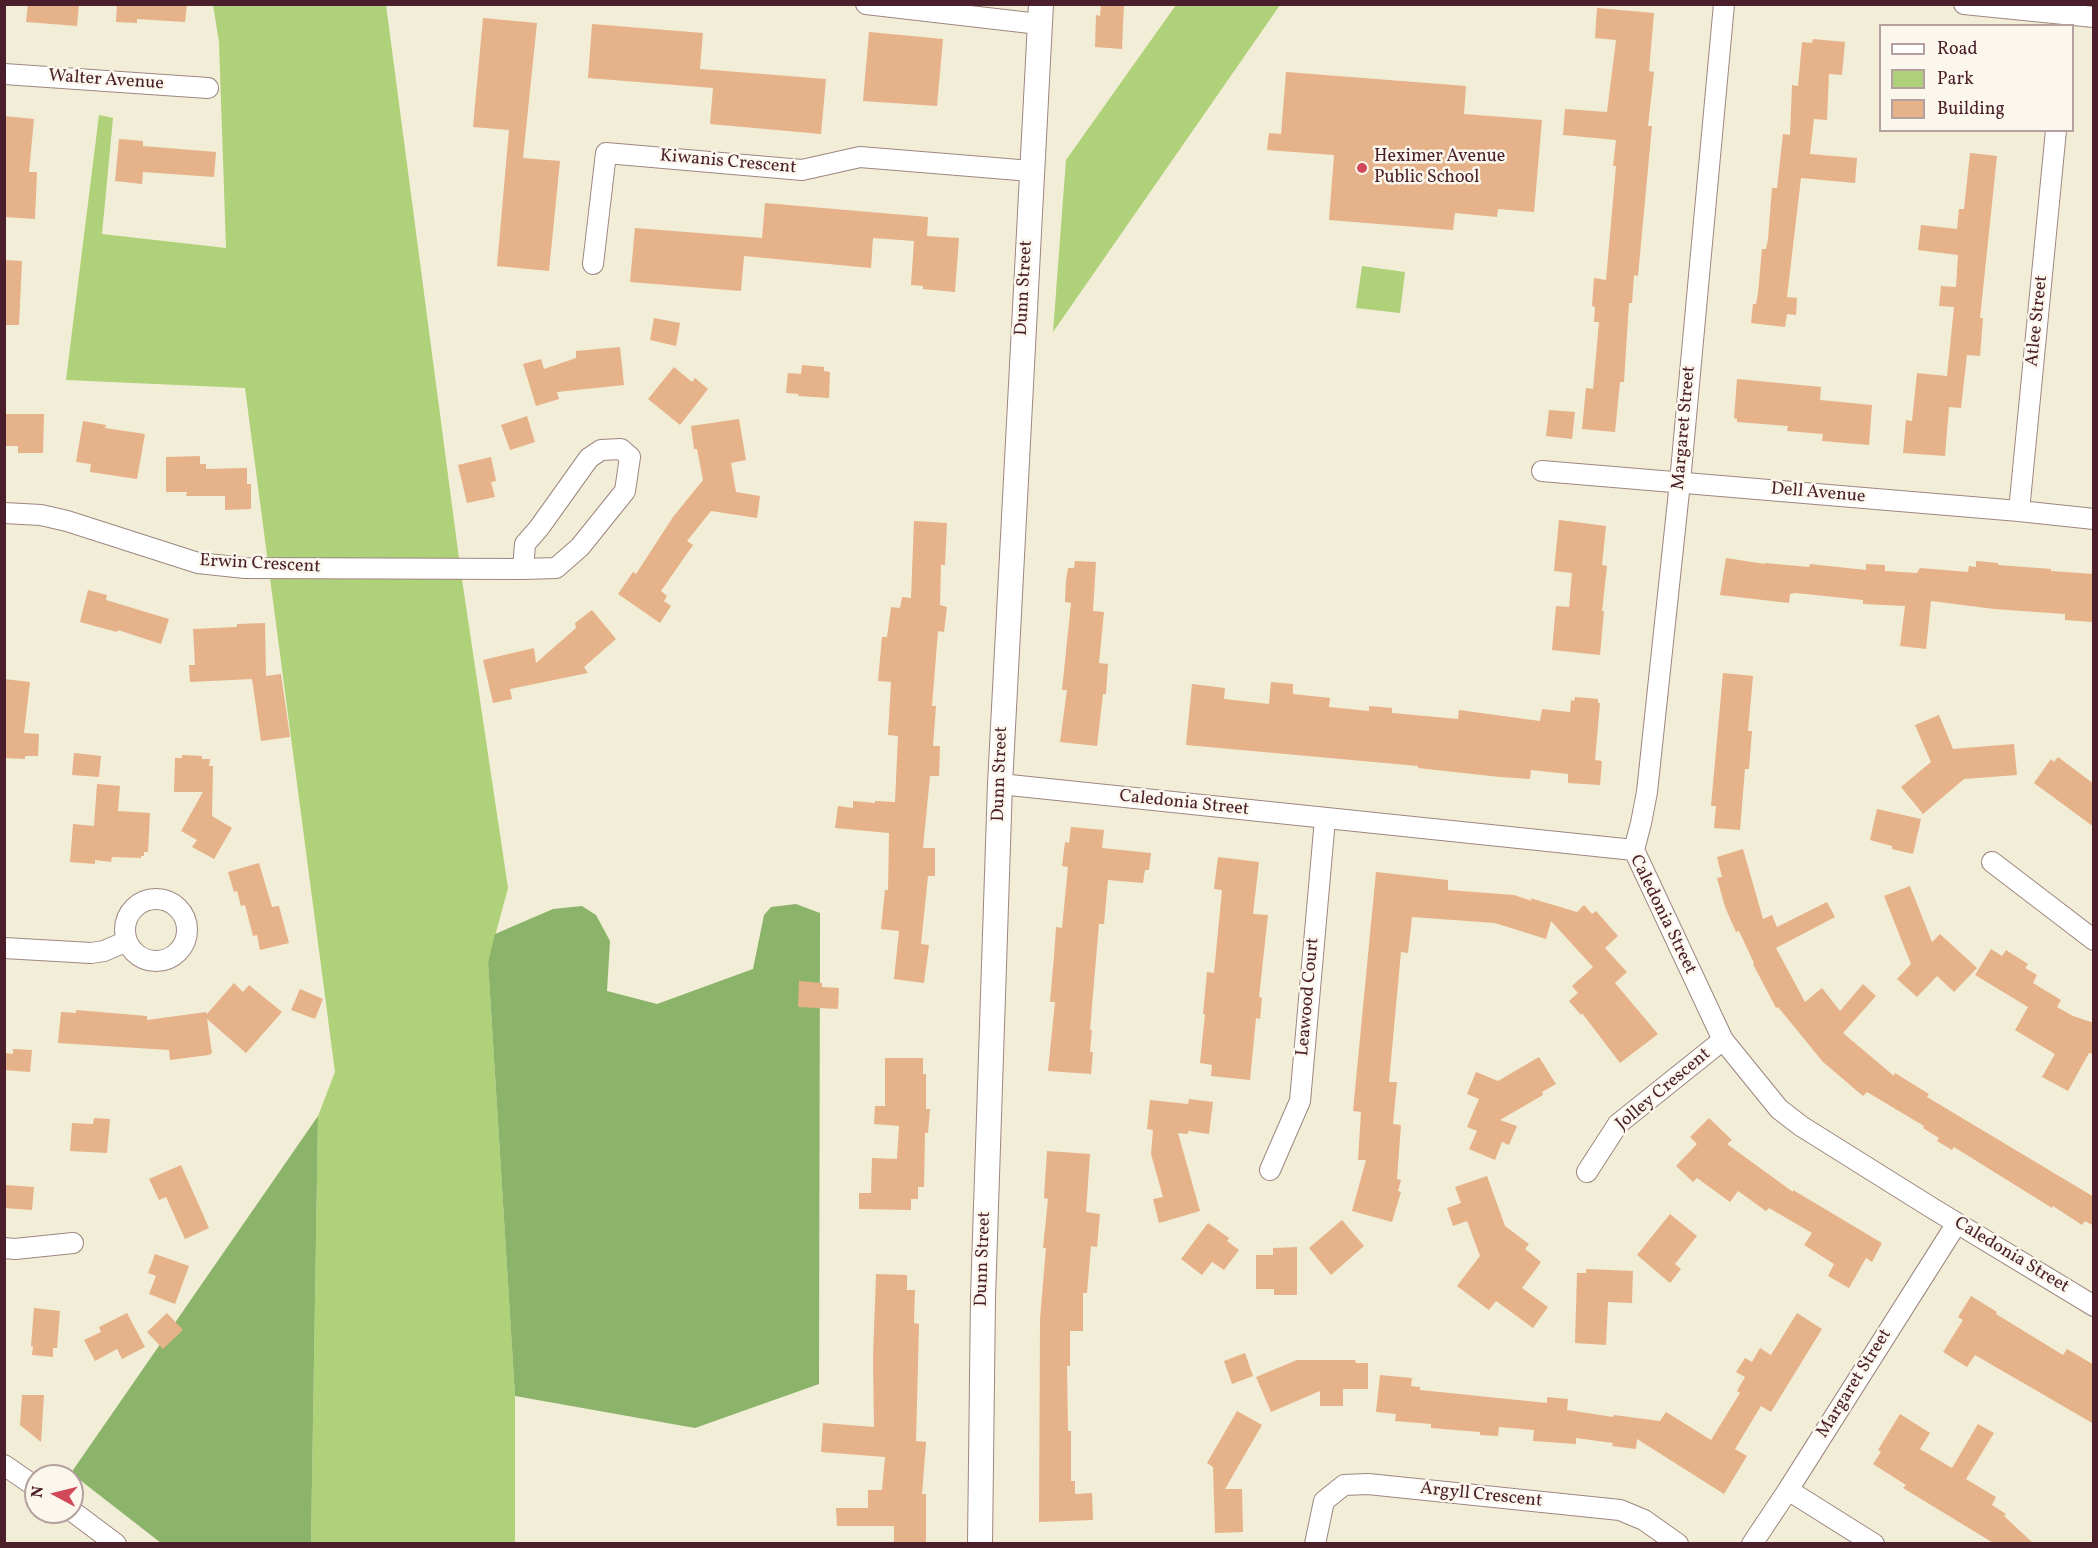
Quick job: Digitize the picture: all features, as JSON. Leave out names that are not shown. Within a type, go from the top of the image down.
[{"type":"street","points":[[866,4],[1040,14]]},
{"type":"street","name":"Margaret Street","points":[[1634,850],[1647,792],[1680,482],[1724,4]]},
{"type":"street","points":[[1964,4],[2094,17]]},
{"type":"street","name":"Dunn Street","points":[[980,1544],[983,1285],[1000,784],[1040,14]]},
{"type":"street","name":"Walter Avenue","points":[[4,74],[208,88]]},
{"type":"street","name":"Atlee Street","points":[[2019,511],[2056,132]]},
{"type":"street","name":"Kiwanis Crescent","points":[[593,264],[606,153],[802,170],[860,157],[1031,171]]},
{"type":"street","name":"Erwin Crescent","points":[[4,513],[41,515],[67,521],[198,563],[245,568],[523,569],[556,568],[580,547],[625,490],[630,457],[621,450],[601,450],[590,458],[525,544],[523,569]]},
{"type":"street","name":"Dell Avenue","points":[[1542,471],[2094,519]]},
{"type":"street","name":"Caledonia Street","points":[[1000,784],[1634,850],[1723,1040],[1779,1109],[1801,1126],[2094,1306]]},
{"type":"street","name":"Leawood Court","points":[[1270,1170],[1300,1101],[1325,819]]},
{"type":"street","points":[[1992,862],[2094,940]]},
{"type":"street","points":[[4,948],[91,953],[104,951],[127,941]]},
{"type":"street","name":"Jolley Crescent","points":[[1587,1172],[1618,1124],[1723,1040]]},
{"type":"street","name":"Margaret Street","points":[[1752,1544],[1957,1223]]},
{"type":"street","points":[[4,1248],[73,1243]]},
{"type":"street","points":[[4,1466],[24,1479]]},
{"type":"street","name":"Argyll Crescent","points":[[1315,1544],[1324,1501],[1344,1485],[1368,1484],[1620,1510],[1644,1520],[1678,1544]]},
{"type":"street","points":[[1788,1490],[1874,1544]]},
{"type":"street","points":[[84,1520],[116,1544]]},
{"type":"green space","points":[[213,5],[386,5],[460,566],[508,888],[488,962],[515,1396],[515,1543],[311,1543],[318,1116],[335,1072],[245,388],[66,380],[99,115],[113,118],[102,234],[226,248],[219,42]]},
{"type":"green space","points":[[1176,5],[1280,5],[1053,332],[1066,160]]},
{"type":"green space","points":[[1362,266],[1405,272],[1400,313],[1356,308]]},
{"type":"green space","points":[[796,904],[820,913],[819,1384],[695,1428],[515,1396],[488,962],[495,934],[553,909],[582,906],[596,915],[610,941],[607,991],[657,1004],[753,969],[764,915],[771,907]]},
{"type":"green space","points":[[318,1116],[311,1543],[161,1543],[84,1483],[84,1464],[77,1464]]},
{"type":"building","points":[[28,4],[79,4],[77,26],[26,22]]},
{"type":"building","points":[[117,4],[187,4],[185,22],[137,19],[137,23],[116,22]]},
{"type":"building","points":[[1101,4],[1124,4],[1122,49],[1095,47],[1096,15],[1100,16]]},
{"type":"building","points":[[1597,8],[1654,13],[1649,71],[1654,72],[1648,126],[1652,126],[1638,276],[1634,275],[1632,303],[1629,303],[1624,382],[1620,382],[1615,432],[1582,429],[1586,388],[1593,389],[1599,322],[1594,322],[1595,307],[1592,306],[1594,278],[1606,280],[1616,166],[1613,166],[1616,140],[1563,135],[1565,109],[1607,112],[1616,40],[1595,38]]},
{"type":"building","points":[[483,18],[537,23],[523,158],[560,161],[549,271],[497,266],[509,130],[473,127]]},
{"type":"building","points":[[592,24],[703,33],[700,69],[826,79],[821,134],[710,124],[713,88],[588,78]]},
{"type":"building","points":[[869,32],[943,39],[937,106],[863,101]]},
{"type":"building","points":[[1813,39],[1845,42],[1842,75],[1829,74],[1827,120],[1814,119],[1810,154],[1857,158],[1855,183],[1801,178],[1787,297],[1797,298],[1796,315],[1787,314],[1785,327],[1751,323],[1753,304],[1756,304],[1758,293],[1762,249],[1766,249],[1768,239],[1772,188],[1777,188],[1783,134],[1790,135],[1792,85],[1798,86],[1802,42],[1812,43]]},
{"type":"building","points":[[1286,72],[1466,86],[1464,114],[1542,120],[1534,212],[1498,209],[1497,217],[1455,213],[1453,230],[1329,220],[1334,155],[1267,150],[1269,133],[1281,134]]},
{"type":"building","points":[[4,116],[34,119],[29,172],[37,172],[35,219],[4,217]]},
{"type":"building","points":[[119,139],[143,141],[143,146],[216,152],[214,177],[143,172],[142,184],[115,181]]},
{"type":"building","points":[[1970,153],[1997,156],[1980,318],[1983,318],[1980,356],[1967,355],[1961,408],[1949,407],[1945,456],[1903,453],[1906,420],[1912,421],[1917,373],[1947,376],[1954,307],[1939,306],[1941,286],[1956,287],[1958,255],[1918,250],[1921,225],[1957,229],[1959,209],[1964,209]]},
{"type":"building","points":[[765,203],[928,217],[927,236],[959,238],[955,292],[923,289],[923,286],[911,285],[914,241],[873,238],[871,268],[744,256],[741,291],[630,282],[635,228],[762,238]]},
{"type":"building","points":[[4,260],[22,261],[19,325],[4,325]]},
{"type":"building","points":[[654,318],[680,323],[676,346],[650,340]]},
{"type":"building","points":[[620,347],[624,385],[557,392],[559,399],[536,406],[523,364],[541,359],[544,369],[576,358],[576,351]]},
{"type":"building","points":[[802,365],[824,367],[824,371],[830,372],[829,398],[786,393],[788,373],[801,374]]},
{"type":"building","points":[[674,367],[692,382],[695,378],[708,389],[680,425],[648,399]]},
{"type":"building","points":[[1737,379],[1821,387],[1820,400],[1872,405],[1869,445],[1822,441],[1823,434],[1787,431],[1788,426],[1737,422],[1734,418]]},
{"type":"building","points":[[1549,410],[1575,412],[1572,439],[1546,436]]},
{"type":"building","points":[[4,414],[44,414],[43,453],[18,453],[18,446],[4,446]]},
{"type":"building","points":[[527,416],[535,442],[510,450],[501,425]]},
{"type":"building","points":[[739,419],[746,460],[731,463],[736,492],[760,496],[757,518],[711,511],[687,541],[693,545],[661,591],[667,596],[664,601],[671,606],[660,623],[618,594],[633,572],[636,574],[673,517],[703,480],[697,449],[694,449],[691,426]]},
{"type":"building","points":[[83,421],[106,425],[105,428],[145,434],[137,479],[90,472],[91,464],[76,462]]},
{"type":"building","points":[[200,456],[200,464],[206,464],[206,469],[247,468],[247,484],[251,484],[251,509],[225,510],[225,496],[186,496],[187,492],[166,492],[166,457]]},
{"type":"building","points":[[491,457],[496,481],[491,482],[495,497],[467,503],[458,465]]},
{"type":"building","points":[[1559,520],[1606,526],[1602,565],[1607,566],[1600,655],[1552,650],[1556,606],[1569,607],[1572,573],[1554,571]]},
{"type":"building","points":[[914,521],[947,523],[945,565],[941,565],[940,605],[947,607],[944,632],[938,631],[932,706],[936,706],[933,746],[940,746],[939,776],[930,776],[923,848],[935,848],[935,876],[928,876],[921,944],[929,945],[924,983],[894,979],[899,931],[881,929],[885,890],[888,890],[889,833],[835,828],[838,806],[853,808],[853,801],[895,802],[898,736],[888,735],[891,682],[878,681],[882,637],[887,637],[891,607],[900,608],[902,597],[911,598]]},
{"type":"building","points":[[1726,558],[1765,564],[1809,567],[1810,564],[1866,570],[1866,564],[1885,565],[1885,571],[1917,573],[1920,568],[1968,572],[1969,566],[1976,567],[1976,561],[2094,574],[2092,622],[2065,620],[2065,614],[1994,609],[1931,601],[1926,649],[1900,646],[1905,606],[1863,604],[1863,600],[1796,593],[1790,594],[1789,603],[1720,595]]},
{"type":"building","points":[[1075,561],[1096,562],[1093,611],[1104,612],[1099,663],[1108,664],[1106,694],[1103,694],[1097,746],[1060,742],[1067,690],[1062,690],[1071,603],[1065,602],[1066,581],[1068,568],[1074,568]]},
{"type":"building","points":[[88,590],[107,595],[106,600],[169,619],[161,644],[118,630],[117,632],[80,622]]},
{"type":"building","points":[[592,610],[616,639],[584,667],[588,673],[510,689],[512,699],[493,703],[483,660],[534,648],[536,663],[576,628],[575,623]]},
{"type":"building","points":[[265,623],[266,676],[281,674],[290,737],[261,741],[252,679],[190,682],[189,665],[195,665],[193,629]]},
{"type":"building","points":[[1723,673],[1753,676],[1748,731],[1752,731],[1749,769],[1745,769],[1740,830],[1714,828],[1716,806],[1711,806]]},
{"type":"building","points":[[4,679],[30,682],[24,733],[39,734],[38,756],[25,756],[25,759],[4,758]]},
{"type":"building","points":[[1271,682],[1293,684],[1293,694],[1330,698],[1329,707],[1369,711],[1369,706],[1392,708],[1392,713],[1458,719],[1459,710],[1540,721],[1542,709],[1570,712],[1571,700],[1574,701],[1575,697],[1598,699],[1600,703],[1595,760],[1602,761],[1600,785],[1568,783],[1568,774],[1531,770],[1530,779],[1500,777],[1418,768],[1418,766],[1186,745],[1192,684],[1225,688],[1224,699],[1269,704]]},
{"type":"building","points":[[1939,715],[1953,749],[2014,744],[2017,775],[1964,779],[1923,814],[1901,787],[1931,762],[1915,725]]},
{"type":"building","points":[[74,753],[101,756],[99,777],[72,775]]},
{"type":"building","points":[[182,755],[202,756],[202,759],[210,759],[209,766],[213,766],[212,816],[232,828],[214,859],[192,847],[197,840],[181,831],[203,792],[174,792],[175,758],[182,758]]},
{"type":"building","points":[[2058,757],[2094,784],[2094,827],[2034,783],[2051,759],[2054,762]]},
{"type":"building","points":[[97,784],[120,786],[118,811],[150,813],[148,852],[144,852],[141,858],[112,857],[111,862],[95,860],[95,864],[70,862],[73,824],[94,826]]},
{"type":"building","points":[[1877,809],[1921,819],[1913,854],[1870,840]]},
{"type":"building","points":[[1071,827],[1104,830],[1102,848],[1151,853],[1149,870],[1145,870],[1143,883],[1108,880],[1104,924],[1099,924],[1090,1030],[1092,1030],[1090,1052],[1093,1052],[1091,1074],[1048,1071],[1055,1002],[1050,1002],[1056,927],[1062,928],[1068,867],[1062,866],[1065,842],[1069,843]]},
{"type":"building","points":[[1743,849],[1763,919],[1772,915],[1777,927],[1827,902],[1835,917],[1776,948],[1805,1002],[1822,988],[1840,1011],[1863,984],[1876,996],[1843,1033],[1894,1076],[1895,1073],[1929,1094],[1927,1097],[2094,1197],[2094,1226],[2085,1221],[2082,1225],[1954,1147],[1952,1150],[1937,1141],[1939,1138],[1923,1128],[1924,1126],[1867,1092],[1863,1096],[1823,1062],[1778,1007],[1776,1008],[1725,907],[1717,878],[1722,877],[1717,857]]},
{"type":"building","points":[[1218,857],[1259,862],[1253,914],[1268,915],[1259,997],[1262,998],[1260,1019],[1256,1018],[1250,1080],[1211,1076],[1212,1065],[1200,1063],[1207,972],[1214,973],[1222,890],[1214,889]]},
{"type":"building","points":[[259,863],[272,907],[279,906],[289,943],[260,950],[257,935],[253,936],[245,905],[241,906],[228,872]]},
{"type":"building","points":[[1376,872],[1448,880],[1448,890],[1514,895],[1577,912],[1584,905],[1592,914],[1596,911],[1618,936],[1605,948],[1627,972],[1615,983],[1658,1034],[1620,1063],[1582,1013],[1581,1015],[1569,1001],[1578,993],[1572,986],[1593,967],[1551,921],[1546,939],[1495,923],[1412,917],[1408,953],[1401,952],[1389,1082],[1397,1082],[1393,1124],[1401,1125],[1397,1179],[1401,1180],[1398,1191],[1401,1192],[1392,1222],[1352,1211],[1366,1160],[1358,1160],[1361,1112],[1353,1111]]},
{"type":"building","points":[[1910,886],[1932,942],[1940,934],[1977,968],[1954,992],[1937,976],[1917,997],[1897,979],[1911,964],[1884,896]]},
{"type":"building","points":[[1991,949],[2002,956],[2006,950],[2028,964],[2025,968],[2037,975],[2033,983],[2061,1000],[2057,1007],[2073,1016],[2094,1023],[2094,1054],[2089,1053],[2068,1091],[2042,1077],[2055,1054],[2015,1030],[2028,1007],[1975,975]]},
{"type":"building","points":[[799,981],[822,983],[822,987],[839,988],[838,1009],[798,1007]]},
{"type":"building","points":[[234,983],[243,992],[249,985],[282,1012],[246,1053],[207,1019],[212,1053],[209,1055],[170,1060],[169,1050],[58,1043],[61,1012],[76,1013],[76,1010],[147,1016],[147,1020],[206,1012],[207,1014]]},
{"type":"building","points":[[300,989],[323,999],[315,1019],[291,1010]]},
{"type":"building","points":[[13,1049],[32,1050],[30,1072],[4,1070],[4,1053],[13,1054]]},
{"type":"building","points":[[1539,1057],[1556,1084],[1542,1092],[1543,1095],[1500,1120],[1517,1126],[1509,1145],[1502,1142],[1495,1160],[1469,1149],[1477,1131],[1467,1127],[1479,1099],[1467,1094],[1476,1072],[1498,1081]]},
{"type":"building","points":[[885,1058],[923,1058],[923,1074],[926,1074],[926,1109],[930,1109],[928,1133],[925,1133],[924,1187],[918,1187],[918,1199],[911,1199],[911,1210],[859,1209],[859,1193],[871,1193],[872,1158],[897,1159],[899,1126],[874,1124],[875,1106],[885,1106]]},
{"type":"building","points":[[1189,1099],[1213,1102],[1209,1134],[1188,1131],[1188,1134],[1178,1133],[1200,1211],[1159,1223],[1153,1199],[1163,1197],[1151,1154],[1153,1130],[1147,1129],[1150,1100],[1188,1104]]},
{"type":"building","points":[[94,1118],[110,1119],[107,1153],[70,1151],[72,1123],[93,1124]]},
{"type":"building","points":[[1709,1118],[1732,1140],[1727,1144],[1793,1192],[1793,1190],[1882,1243],[1872,1262],[1866,1258],[1849,1288],[1828,1276],[1834,1264],[1804,1245],[1812,1233],[1769,1208],[1766,1211],[1738,1191],[1730,1202],[1697,1178],[1693,1182],[1676,1166],[1697,1144],[1690,1137]]},
{"type":"building","points":[[1047,1151],[1090,1154],[1086,1212],[1100,1214],[1097,1247],[1091,1246],[1087,1293],[1083,1293],[1083,1331],[1070,1331],[1070,1366],[1067,1366],[1071,1481],[1075,1481],[1075,1494],[1092,1493],[1093,1520],[1039,1522],[1040,1319],[1046,1248],[1043,1248],[1048,1199],[1044,1198]]},
{"type":"building","points":[[181,1165],[209,1228],[185,1239],[166,1197],[159,1200],[149,1179]]},
{"type":"building","points":[[1487,1176],[1505,1226],[1529,1244],[1525,1249],[1541,1262],[1522,1288],[1548,1307],[1533,1328],[1496,1301],[1489,1310],[1457,1286],[1480,1256],[1467,1221],[1453,1226],[1447,1208],[1461,1203],[1455,1187]]},
{"type":"building","points":[[6,1185],[34,1187],[32,1210],[4,1208]]},
{"type":"building","points":[[1670,1214],[1697,1236],[1675,1264],[1681,1269],[1670,1283],[1637,1255]]},
{"type":"building","points":[[1342,1220],[1364,1246],[1331,1275],[1309,1248]]},
{"type":"building","points":[[1208,1223],[1229,1238],[1227,1241],[1239,1250],[1224,1270],[1212,1262],[1202,1275],[1181,1259]]},
{"type":"building","points":[[1297,1247],[1297,1295],[1274,1295],[1274,1289],[1256,1289],[1256,1255],[1273,1255],[1273,1248]]},
{"type":"building","points":[[155,1254],[189,1266],[175,1304],[149,1294],[156,1276],[148,1273]]},
{"type":"building","points":[[1586,1269],[1633,1271],[1632,1303],[1608,1302],[1606,1345],[1575,1343],[1577,1273],[1586,1273]]},
{"type":"building","points":[[876,1274],[907,1275],[907,1290],[915,1290],[914,1323],[919,1324],[916,1441],[926,1442],[922,1494],[926,1494],[926,1544],[894,1544],[894,1526],[837,1526],[836,1508],[868,1508],[868,1490],[882,1490],[885,1457],[821,1452],[823,1423],[874,1427],[873,1358]]},
{"type":"building","points":[[1971,1296],[2063,1355],[2067,1349],[2094,1365],[2094,1424],[1975,1355],[1967,1367],[1943,1352],[1963,1320],[1958,1317]]},
{"type":"building","points":[[34,1308],[60,1311],[57,1348],[53,1348],[53,1357],[32,1355]]},
{"type":"building","points":[[127,1313],[145,1347],[122,1359],[117,1349],[95,1361],[84,1340],[101,1332],[99,1327]]},
{"type":"building","points":[[167,1313],[183,1330],[163,1349],[147,1332]]},
{"type":"building","points":[[1797,1313],[1822,1329],[1771,1412],[1761,1406],[1735,1449],[1747,1456],[1724,1494],[1637,1439],[1636,1449],[1576,1438],[1576,1444],[1533,1441],[1534,1430],[1499,1427],[1498,1436],[1480,1435],[1480,1432],[1431,1428],[1431,1424],[1395,1421],[1396,1414],[1376,1412],[1380,1375],[1412,1378],[1411,1386],[1420,1387],[1420,1390],[1547,1403],[1547,1397],[1568,1399],[1567,1410],[1613,1417],[1614,1415],[1660,1421],[1666,1412],[1711,1440],[1740,1393],[1737,1391],[1745,1377],[1736,1372],[1745,1358],[1752,1362],[1760,1348],[1771,1355]]},
{"type":"building","points":[[1245,1353],[1253,1376],[1232,1384],[1224,1361]]},
{"type":"building","points":[[1297,1360],[1355,1360],[1356,1363],[1368,1363],[1368,1389],[1343,1389],[1343,1406],[1320,1406],[1320,1391],[1271,1412],[1256,1377]]},
{"type":"building","points":[[22,1395],[44,1395],[41,1442],[20,1425]]},
{"type":"building","points":[[1237,1411],[1262,1425],[1225,1489],[1242,1489],[1243,1532],[1215,1533],[1213,1467],[1207,1463]]},
{"type":"building","points":[[1900,1414],[1930,1433],[1920,1449],[1952,1468],[1978,1424],[1994,1433],[1966,1479],[1996,1497],[1992,1505],[2006,1514],[2004,1516],[2034,1544],[1995,1544],[1903,1488],[1906,1485],[1873,1464],[1881,1452],[1878,1450]]},
{"type":"place","name":"Heximer Avenue Public School","points":[[1362,168]]}]
